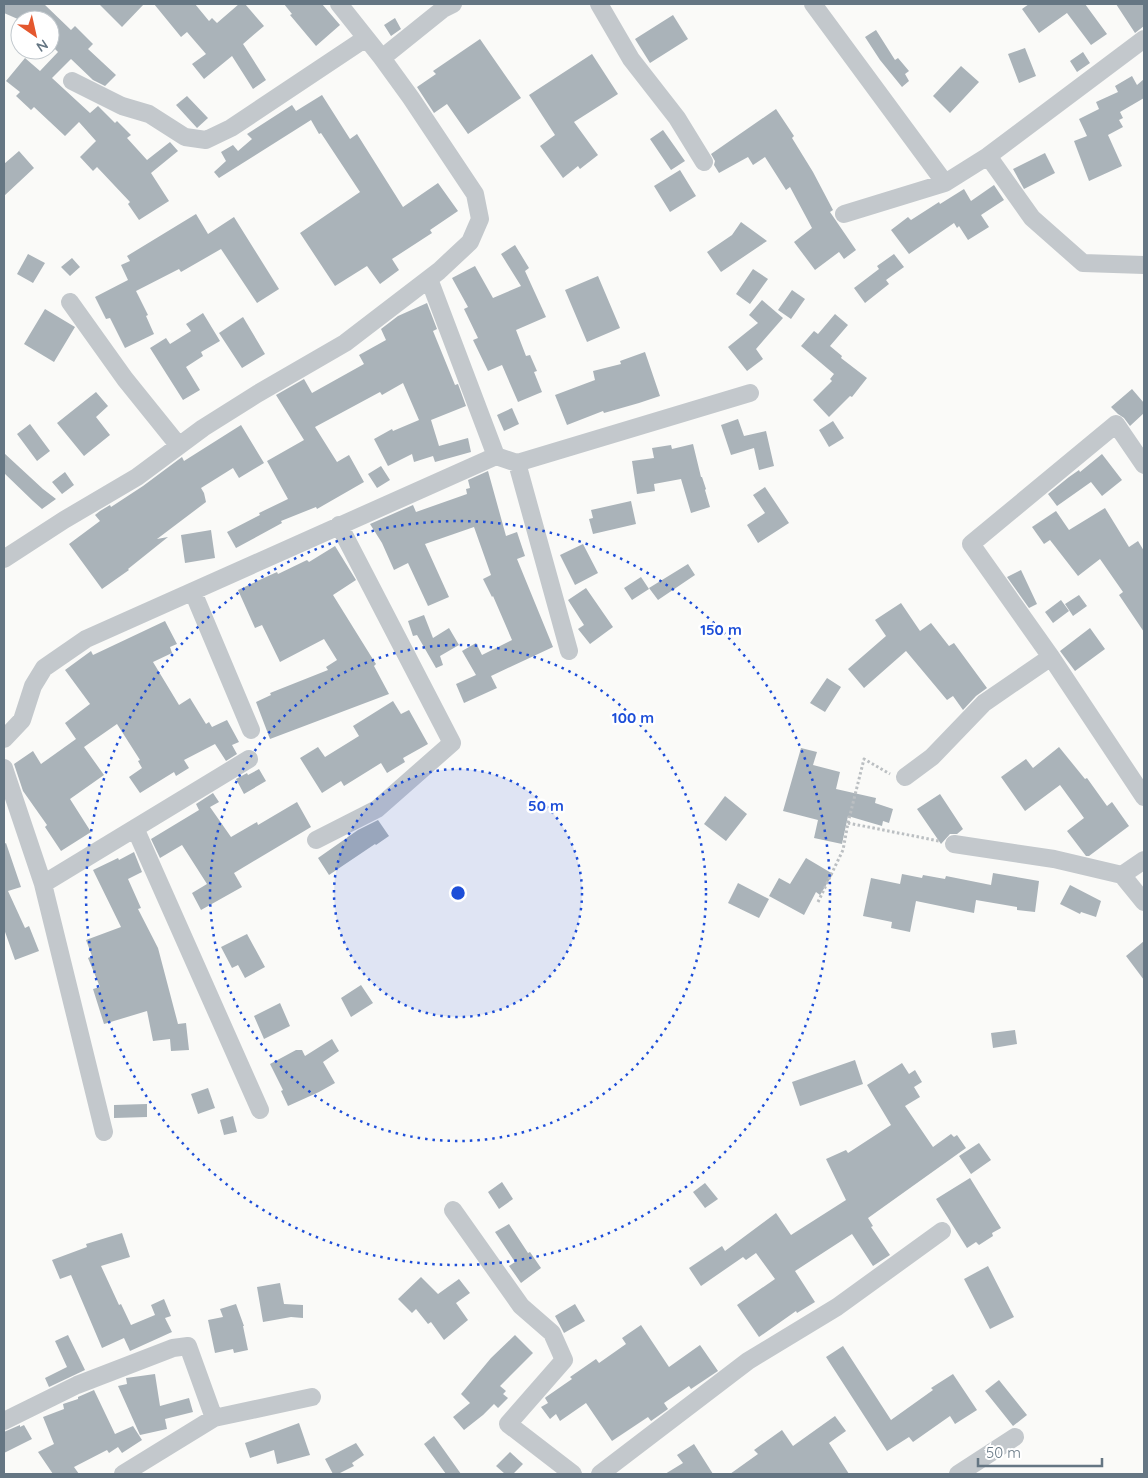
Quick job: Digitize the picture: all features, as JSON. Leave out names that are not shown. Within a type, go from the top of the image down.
[{"type":"street","points":[[4,559],[64,520],[137,477],[203,428],[345,343],[439,271],[470,242],[480,219],[475,194],[411,98],[339,4]]},
{"type":"street","points":[[382,58],[442,10],[453,4]]},
{"type":"street","points":[[599,4],[631,59],[677,118],[704,162]]},
{"type":"street","points":[[813,4],[945,183]]},
{"type":"street","points":[[72,81],[122,106],[149,114],[185,137],[206,140],[231,128],[366,38]]},
{"type":"street","points":[[844,214],[945,183],[988,156],[1144,39]]},
{"type":"street","points":[[988,156],[1032,218],[1084,263],[1144,264]]},
{"type":"street","points":[[429,279],[496,456]]},
{"type":"street","points":[[70,302],[125,379],[179,446]]},
{"type":"street","points":[[4,739],[22,720],[33,686],[44,668],[86,638],[496,456],[517,463],[750,393]]},
{"type":"street","points":[[1144,465],[1116,424],[971,544],[1051,657],[1144,797]]},
{"type":"street","points":[[517,463],[568,650]]},
{"type":"street","points":[[316,840],[377,809],[452,743],[339,525]]},
{"type":"street","points":[[193,592],[251,730]]},
{"type":"street","points":[[905,776],[932,757],[984,703],[1051,657]]},
{"type":"street","points":[[43,884],[249,759]]},
{"type":"street","points":[[4,768],[43,884],[104,1132]]},
{"type":"street","points":[[135,828],[260,1110]]},
{"type":"street","points":[[954,844],[1054,859],[1122,875],[1144,902]]},
{"type":"street","points":[[1122,875],[1144,860]]},
{"type":"street","points":[[453,1210],[521,1306],[552,1333],[564,1360],[508,1424],[573,1474]]},
{"type":"street","points":[[600,1474],[748,1361],[837,1307],[942,1232]]},
{"type":"street","points":[[4,1420],[77,1385],[173,1348],[188,1346],[214,1418]]},
{"type":"street","points":[[123,1474],[214,1418],[312,1397]]},
{"type":"street","points":[[958,1474],[1014,1437]]},
{"type":"path","points":[[818,902],[843,850],[864,759],[896,778],[905,776]]},
{"type":"path","points":[[848,823],[954,844]]},
{"type":"building","points":[[4,4],[44,4],[50,10],[10,10],[10,16],[4,13]]},
{"type":"building","points":[[99,4],[144,4],[122,27]]},
{"type":"building","points":[[154,4],[195,4],[209,21],[212,18],[217,23],[239,4],[245,4],[264,26],[243,44],[266,80],[253,89],[232,56],[204,79],[192,64],[206,54],[187,32],[181,37]]},
{"type":"building","points":[[284,4],[322,4],[340,25],[316,46],[290,15],[292,14]]},
{"type":"building","points":[[1029,4],[1085,4],[1107,34],[1091,45],[1067,13],[1039,33],[1022,9]]},
{"type":"building","points":[[1116,4],[1144,4],[1144,26],[1135,33]]},
{"type":"building","points":[[673,15],[688,39],[650,63],[635,39]]},
{"type":"building","points":[[395,18],[401,29],[391,36],[384,25]]},
{"type":"building","points":[[60,19],[71,30],[75,26],[93,44],[88,49],[116,75],[105,86],[93,80],[71,59],[52,78],[90,113],[98,106],[115,123],[117,121],[131,135],[127,138],[147,160],[170,142],[178,151],[151,173],[169,201],[139,220],[128,204],[130,202],[97,167],[93,171],[80,157],[96,141],[79,122],[65,136],[34,107],[31,110],[16,96],[20,92],[6,81],[23,60],[27,60],[40,71],[50,60],[60,60]]},
{"type":"building","points":[[876,30],[895,60],[898,58],[909,71],[905,74],[909,81],[902,87],[880,60],[865,37]]},
{"type":"building","points":[[480,39],[521,98],[468,134],[447,104],[434,113],[417,87],[436,74],[433,71]]},
{"type":"building","points":[[1025,48],[1036,76],[1019,83],[1008,54]]},
{"type":"building","points":[[1083,52],[1090,63],[1077,72],[1070,61]]},
{"type":"building","points":[[592,54],[618,94],[574,122],[598,155],[580,169],[578,166],[563,178],[540,146],[555,135],[529,95]]},
{"type":"building","points":[[961,66],[979,82],[950,113],[933,96]]},
{"type":"building","points":[[1132,76],[1137,85],[1144,79],[1144,98],[1120,112],[1123,118],[1119,120],[1123,127],[1108,135],[1122,166],[1089,181],[1074,141],[1087,136],[1079,119],[1099,109],[1096,102],[1118,92],[1115,86]]},
{"type":"building","points":[[322,95],[350,139],[357,134],[403,207],[438,183],[458,211],[430,230],[432,233],[392,259],[399,270],[380,284],[367,266],[335,286],[300,233],[360,192],[311,120],[219,178],[214,172],[226,161],[221,152],[233,145],[238,151],[252,139],[247,134],[292,105],[296,111]]},
{"type":"building","points":[[187,96],[208,118],[197,128],[176,105]]},
{"type":"building","points":[[776,109],[794,136],[792,138],[833,210],[830,212],[856,250],[844,259],[839,252],[815,270],[794,242],[812,228],[790,187],[786,190],[765,157],[753,165],[748,157],[719,173],[714,165],[715,161],[711,154]]},
{"type":"building","points":[[663,130],[685,161],[671,170],[650,139]]},
{"type":"building","points":[[19,151],[34,168],[4,196],[4,164]]},
{"type":"building","points":[[1045,153],[1055,173],[1024,189],[1013,169]]},
{"type":"building","points":[[680,170],[696,196],[670,212],[654,186]]},
{"type":"building","points":[[994,185],[1004,200],[981,215],[989,227],[968,240],[959,226],[957,228],[954,223],[909,254],[891,230],[908,217],[911,220],[964,189],[971,201]]},
{"type":"building","points":[[196,214],[208,234],[234,217],[279,289],[257,303],[221,249],[181,272],[179,269],[136,291],[148,315],[146,316],[154,334],[125,348],[110,318],[106,319],[95,297],[128,280],[121,265],[130,261],[127,256]]},
{"type":"building","points":[[741,222],[767,241],[721,272],[707,252],[732,235]]},
{"type":"building","points":[[515,245],[529,268],[525,271],[546,317],[516,330],[526,356],[530,355],[537,371],[534,372],[542,392],[518,402],[502,365],[488,371],[473,340],[478,338],[464,309],[468,307],[452,278],[475,266],[493,298],[521,286],[501,254]]},
{"type":"building","points":[[28,254],[45,263],[33,283],[17,274]]},
{"type":"building","points":[[894,254],[904,267],[886,280],[889,284],[865,303],[854,288],[879,269],[877,266]]},
{"type":"building","points":[[72,258],[80,267],[70,276],[61,267]]},
{"type":"building","points":[[753,269],[768,279],[750,304],[736,294]]},
{"type":"building","points":[[598,276],[620,328],[587,342],[565,290]]},
{"type":"building","points":[[792,290],[805,299],[791,319],[778,310]]},
{"type":"building","points":[[762,300],[783,318],[756,349],[763,359],[747,371],[728,347],[758,323],[749,315]]},
{"type":"building","points":[[427,303],[437,329],[433,331],[455,385],[458,384],[466,406],[431,420],[439,446],[468,438],[471,452],[435,462],[433,456],[414,462],[412,454],[388,466],[374,439],[392,429],[393,431],[419,420],[403,383],[382,395],[380,392],[315,427],[337,462],[349,455],[364,482],[317,509],[316,507],[281,521],[282,523],[236,548],[227,532],[288,499],[267,461],[304,440],[276,395],[304,379],[312,393],[364,364],[359,355],[386,340],[381,329],[398,316]]},
{"type":"building","points":[[45,309],[75,327],[54,362],[24,344]]},
{"type":"building","points":[[203,313],[220,341],[201,352],[203,356],[186,367],[200,390],[183,400],[150,348],[166,338],[170,344],[191,331],[186,324]]},
{"type":"building","points":[[835,314],[848,325],[830,346],[842,356],[841,358],[867,378],[852,397],[850,396],[829,417],[813,400],[832,381],[830,379],[834,374],[801,346],[814,331],[818,334]]},
{"type":"building","points":[[243,317],[265,354],[242,368],[219,333]]},
{"type":"building","points":[[645,352],[660,396],[604,413],[603,411],[567,425],[555,395],[595,380],[593,371],[621,364],[620,361]]},
{"type":"building","points":[[1132,389],[1144,403],[1144,413],[1130,426],[1111,407]]},
{"type":"building","points":[[96,392],[108,406],[96,417],[110,435],[84,456],[57,423]]},
{"type":"building","points":[[512,408],[519,424],[504,431],[497,415]]},
{"type":"building","points":[[738,419],[744,436],[766,431],[774,466],[759,470],[754,448],[731,455],[721,425]]},
{"type":"building","points":[[833,421],[844,438],[829,447],[819,430]]},
{"type":"building","points":[[30,424],[50,451],[37,461],[17,434]]},
{"type":"building","points":[[241,425],[264,463],[239,478],[233,468],[201,488],[206,502],[157,539],[168,537],[129,570],[102,589],[69,544],[100,521],[95,515],[100,511],[110,505],[111,507],[143,486],[182,457],[184,461]]},
{"type":"building","points":[[693,444],[710,507],[691,513],[681,479],[654,484],[655,491],[637,494],[632,461],[654,458],[652,448],[671,445],[672,449]]},
{"type":"building","points":[[4,453],[56,499],[42,509],[4,473]]},
{"type":"building","points":[[1102,454],[1122,480],[1102,496],[1091,482],[1057,506],[1048,494]]},
{"type":"building","points":[[381,466],[390,480],[377,488],[368,474]]},
{"type":"building","points":[[488,471],[506,536],[517,532],[525,556],[517,559],[553,647],[491,676],[497,688],[464,703],[456,684],[476,675],[462,651],[476,643],[482,655],[512,640],[493,596],[483,579],[491,575],[474,527],[425,544],[449,597],[428,606],[408,563],[394,570],[382,543],[370,524],[413,505],[416,512],[467,494],[466,489],[470,488],[468,480]]},
{"type":"building","points":[[65,472],[74,485],[62,494],[52,482]]},
{"type":"building","points":[[765,487],[789,523],[758,543],[747,525],[765,513],[753,495]]},
{"type":"building","points":[[631,501],[636,524],[593,534],[589,519],[593,518],[591,510]]},
{"type":"building","points":[[1105,508],[1129,547],[1138,541],[1144,551],[1144,632],[1119,595],[1123,592],[1100,559],[1078,576],[1050,540],[1044,544],[1032,527],[1056,511],[1069,530]]},
{"type":"building","points":[[211,530],[215,558],[185,563],[181,535]]},
{"type":"building","points":[[583,544],[598,573],[575,585],[560,555]]},
{"type":"building","points":[[335,546],[356,580],[333,595],[376,664],[374,666],[389,694],[270,739],[256,702],[271,695],[270,693],[328,670],[326,667],[337,660],[324,639],[280,662],[262,625],[255,628],[238,590],[307,560],[309,562]]},
{"type":"building","points":[[688,564],[695,575],[658,600],[649,588]]},
{"type":"building","points":[[1021,570],[1037,604],[1029,608],[1007,577]]},
{"type":"building","points":[[641,577],[649,589],[632,600],[624,588]]},
{"type":"building","points":[[586,588],[613,627],[590,644],[578,629],[584,625],[568,600]]},
{"type":"building","points":[[1079,595],[1087,606],[1073,616],[1065,604]]},
{"type":"building","points":[[1061,600],[1069,611],[1053,623],[1045,612]]},
{"type":"building","points":[[901,603],[920,631],[931,623],[949,646],[954,643],[987,688],[976,696],[963,710],[953,696],[947,700],[906,651],[864,688],[848,669],[886,636],[875,620]]},
{"type":"building","points":[[424,615],[433,638],[449,628],[459,645],[440,656],[443,665],[436,668],[417,635],[413,636],[408,621]]},
{"type":"building","points":[[165,621],[177,644],[170,647],[172,653],[153,662],[179,705],[190,698],[206,724],[209,722],[212,727],[227,720],[239,742],[232,745],[237,754],[226,761],[215,744],[184,760],[189,768],[176,776],[174,772],[140,793],[129,777],[142,768],[138,761],[140,760],[117,724],[84,747],[104,775],[70,799],[91,832],[61,851],[45,827],[47,825],[23,791],[14,764],[33,751],[41,764],[76,739],[65,723],[90,704],[65,670],[91,651],[93,655]]},
{"type":"building","points":[[1090,628],[1105,649],[1075,671],[1060,651]]},
{"type":"building","points":[[827,678],[841,687],[825,712],[810,703]]},
{"type":"building","points":[[393,701],[401,714],[409,710],[428,744],[403,758],[405,762],[387,773],[381,763],[344,786],[341,781],[322,793],[300,758],[318,747],[325,757],[359,736],[353,726]]},
{"type":"building","points":[[1059,747],[1085,779],[1087,778],[1107,806],[1112,802],[1129,826],[1089,856],[1086,856],[1067,831],[1084,818],[1060,785],[1025,811],[1001,777],[1026,759],[1033,768]]},
{"type":"building","points":[[801,748],[817,752],[813,765],[840,772],[836,789],[876,798],[875,803],[893,809],[889,823],[883,821],[882,826],[848,816],[842,844],[814,838],[818,820],[783,811]]},
{"type":"building","points":[[259,769],[266,781],[244,794],[236,779]]},
{"type":"building","points":[[213,793],[219,802],[210,807],[231,837],[257,822],[258,825],[297,802],[311,827],[234,873],[242,887],[201,910],[192,893],[207,884],[182,845],[160,858],[151,839],[199,810],[196,804]]},
{"type":"building","points":[[940,794],[963,829],[957,834],[950,834],[941,844],[917,809]]},
{"type":"building","points":[[725,796],[747,814],[726,841],[704,824]]},
{"type":"building","points":[[378,820],[389,836],[329,875],[318,858],[358,830]]},
{"type":"building","points":[[6,843],[21,887],[8,891],[25,928],[29,926],[39,951],[15,960],[4,929],[4,844]]},
{"type":"building","points":[[134,852],[142,872],[128,879],[141,908],[138,909],[158,948],[178,1024],[186,1023],[189,1050],[171,1051],[170,1039],[153,1041],[147,1011],[104,1024],[93,989],[100,987],[88,958],[92,956],[86,940],[121,927],[93,870]]},
{"type":"building","points":[[806,858],[833,874],[820,895],[816,892],[804,915],[769,896],[779,878],[790,884]]},
{"type":"building","points":[[993,873],[1039,881],[1035,912],[1017,910],[1017,907],[976,900],[974,913],[916,901],[910,932],[891,928],[892,922],[863,916],[871,878],[900,884],[902,874],[922,878],[923,875],[945,879],[946,876],[991,885]]},
{"type":"building","points":[[738,883],[769,899],[759,918],[728,903]]},
{"type":"building","points":[[1070,885],[1101,901],[1096,917],[1081,912],[1080,914],[1060,904]]},
{"type":"building","points":[[247,934],[265,967],[245,978],[238,965],[232,968],[221,947]]},
{"type":"building","points":[[1144,941],[1144,980],[1126,956]]},
{"type":"building","points":[[361,985],[373,1003],[351,1017],[341,998]]},
{"type":"building","points":[[280,1003],[290,1026],[264,1039],[254,1016]]},
{"type":"building","points":[[1015,1030],[1017,1044],[993,1048],[991,1033]]},
{"type":"building","points":[[332,1039],[339,1051],[323,1062],[335,1083],[288,1106],[281,1091],[283,1090],[270,1064],[296,1050],[302,1050],[305,1056]]},
{"type":"building","points":[[855,1060],[863,1084],[800,1106],[792,1082]]},
{"type":"building","points":[[902,1063],[909,1074],[915,1070],[922,1082],[914,1087],[920,1097],[905,1106],[933,1147],[951,1134],[954,1137],[957,1135],[966,1148],[868,1218],[873,1226],[871,1227],[890,1255],[873,1266],[852,1234],[795,1271],[815,1302],[797,1313],[796,1311],[759,1337],[737,1305],[775,1279],[756,1253],[746,1260],[743,1257],[701,1286],[689,1268],[722,1246],[725,1251],[776,1213],[791,1235],[846,1200],[826,1159],[846,1150],[848,1153],[891,1125],[867,1085]]},
{"type":"building","points":[[208,1088],[215,1108],[198,1114],[191,1094]]},
{"type":"building","points":[[147,1104],[147,1117],[114,1118],[114,1105]]},
{"type":"building","points":[[233,1116],[237,1132],[224,1135],[220,1120]]},
{"type":"building","points":[[979,1143],[991,1160],[971,1174],[959,1156]]},
{"type":"building","points":[[970,1178],[1001,1228],[992,1233],[993,1236],[979,1245],[976,1242],[967,1248],[936,1199]]},
{"type":"building","points":[[502,1182],[513,1199],[499,1209],[488,1192]]},
{"type":"building","points":[[705,1183],[718,1199],[705,1208],[693,1192]]},
{"type":"building","points":[[509,1224],[528,1253],[530,1252],[541,1268],[521,1283],[509,1266],[515,1262],[495,1232]]},
{"type":"building","points":[[122,1233],[130,1257],[101,1266],[119,1305],[121,1304],[131,1325],[155,1315],[151,1305],[164,1299],[171,1316],[165,1318],[172,1332],[130,1351],[124,1338],[102,1348],[71,1275],[60,1279],[52,1260],[87,1247],[86,1244]]},
{"type":"building","points":[[988,1266],[1014,1317],[990,1329],[964,1279]]},
{"type":"building","points":[[421,1277],[438,1294],[459,1279],[470,1293],[456,1303],[468,1320],[444,1340],[431,1322],[428,1324],[416,1309],[412,1313],[398,1299]]},
{"type":"building","points":[[280,1283],[284,1304],[303,1305],[303,1318],[291,1317],[263,1322],[257,1287]]},
{"type":"building","points":[[236,1304],[244,1326],[248,1350],[234,1353],[233,1349],[215,1353],[208,1320],[223,1317],[220,1309]]},
{"type":"building","points":[[575,1304],[585,1321],[564,1333],[555,1316]]},
{"type":"building","points":[[641,1325],[669,1367],[700,1345],[718,1371],[691,1389],[689,1386],[664,1403],[668,1409],[651,1421],[648,1417],[612,1441],[586,1403],[560,1421],[556,1414],[550,1419],[541,1407],[548,1403],[545,1398],[596,1359],[599,1363],[626,1344],[622,1338]]},
{"type":"building","points":[[68,1335],[85,1370],[49,1387],[45,1378],[67,1367],[55,1341]]},
{"type":"building","points":[[515,1335],[533,1353],[500,1386],[506,1391],[503,1394],[508,1398],[498,1408],[494,1404],[464,1430],[453,1417],[470,1403],[461,1394],[491,1358]]},
{"type":"building","points":[[843,1346],[891,1420],[933,1390],[931,1388],[953,1374],[977,1410],[955,1424],[950,1416],[913,1442],[909,1437],[887,1451],[826,1357]]},
{"type":"building","points":[[155,1374],[160,1406],[189,1398],[193,1412],[165,1419],[167,1429],[140,1435],[118,1386],[127,1384],[126,1378]]},
{"type":"building","points":[[999,1380],[1027,1415],[1013,1426],[985,1391]]},
{"type":"building","points":[[94,1390],[115,1434],[133,1426],[142,1440],[122,1453],[118,1447],[109,1453],[107,1450],[74,1467],[79,1474],[53,1474],[38,1452],[54,1444],[43,1417],[64,1409],[63,1404],[78,1399],[78,1397]]},
{"type":"building","points":[[835,1416],[846,1431],[829,1443],[849,1474],[730,1474],[758,1454],[754,1450],[782,1430],[793,1446]]},
{"type":"building","points":[[299,1423],[310,1455],[277,1464],[274,1450],[250,1458],[245,1443]]},
{"type":"building","points":[[20,1425],[20,1427],[24,1425],[32,1439],[4,1453],[4,1432]]},
{"type":"building","points":[[434,1436],[461,1474],[446,1474],[424,1444]]},
{"type":"building","points":[[356,1443],[364,1455],[352,1463],[354,1466],[338,1474],[333,1474],[325,1459]]},
{"type":"building","points":[[694,1444],[713,1474],[665,1474],[683,1463],[677,1455]]},
{"type":"building","points":[[510,1452],[523,1464],[513,1474],[505,1474],[496,1466]]}]
